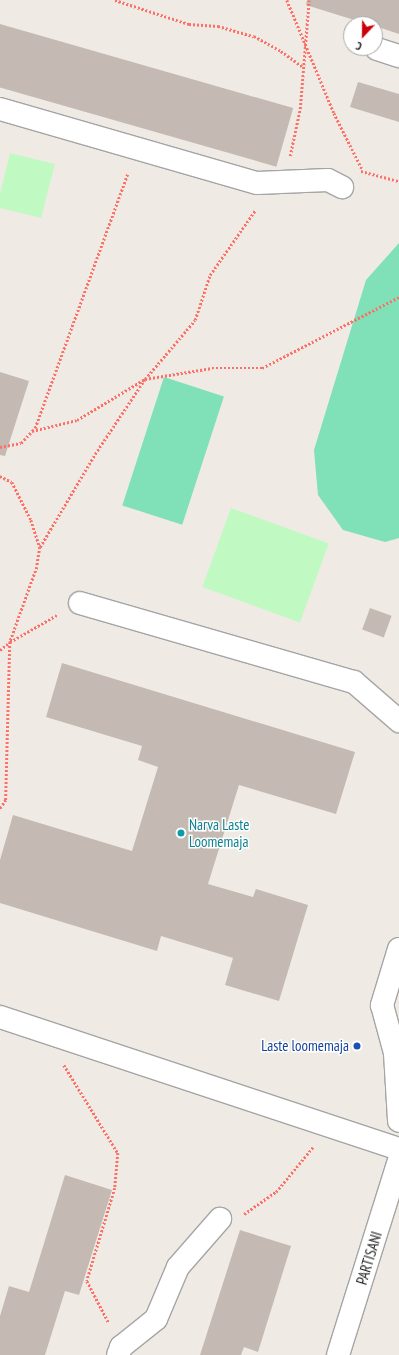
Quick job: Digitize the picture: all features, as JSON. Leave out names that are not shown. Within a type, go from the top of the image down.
[{"type":"street","points":[[383,51],[399,56]]},
{"type":"street","points":[[0,109],[136,150],[257,183],[328,180],[342,187]]},
{"type":"street","points":[[80,603],[354,682],[399,721]]},
{"type":"street","points":[[399,949],[382,1005],[397,1054],[399,1121]]},
{"type":"street","points":[[0,1017],[399,1149]]},
{"type":"street","name":"PARTISANI","points":[[338,1355],[399,1160]]},
{"type":"street","points":[[119,1351],[156,1319],[178,1266],[220,1219]]},
{"type":"path","points":[[115,0],[189,24],[218,26],[254,36],[281,51],[304,68]]},
{"type":"path","points":[[287,0],[334,113],[362,170]]},
{"type":"path","points":[[0,447],[21,443],[32,431],[136,150]]},
{"type":"path","points":[[342,187],[347,178],[362,170],[399,181]]},
{"type":"path","points":[[32,431],[77,420],[145,379],[212,368],[262,368],[399,298]]},
{"type":"path","points":[[0,809],[6,800],[10,642],[37,567],[40,547],[95,454],[145,379]]},
{"type":"path","points":[[0,476],[12,482],[31,520],[40,547]]},
{"type":"path","points":[[0,650],[10,642],[80,603]]},
{"type":"path","points":[[42,1031],[118,1153],[115,1188],[87,1281],[119,1351]]},
{"type":"path","points":[[220,1219],[240,1216],[276,1192],[330,1126]]},
{"type":"green space","points":[[10,153],[55,164],[41,218],[0,208],[0,194]]},
{"type":"green space","points":[[399,243],[399,538],[385,542],[343,530],[318,495],[314,450],[366,280]]},
{"type":"green space","points":[[164,377],[224,396],[182,525],[122,505]]},
{"type":"green space","points":[[231,508],[329,544],[300,623],[202,587]]},
{"type":"building","points":[[307,0],[399,0],[399,34],[383,29],[383,16],[343,17],[306,5]]},
{"type":"building","points":[[0,24],[293,108],[276,167],[0,87]]},
{"type":"building","points":[[358,82],[399,94],[399,122],[350,107]]},
{"type":"building","points":[[0,372],[29,381],[5,456],[0,455]]},
{"type":"building","points":[[370,608],[392,616],[384,637],[362,630]]},
{"type":"building","name":"Narva Laste Loomemaja","points":[[62,663],[355,752],[336,814],[239,785],[208,884],[253,897],[256,889],[308,905],[279,1001],[225,985],[233,958],[161,936],[157,951],[0,903],[0,860],[13,815],[132,851],[158,767],[138,760],[142,746],[46,717]]},
{"type":"building","points":[[65,1175],[112,1190],[79,1295],[65,1291],[45,1355],[0,1355],[0,1316],[9,1286],[29,1292]]},
{"type":"building","points":[[240,1230],[291,1246],[258,1352],[244,1347],[241,1355],[200,1355]]},
{"type":"place","name":"Narva Laste Loomemaja","points":[[181,833]]},
{"type":"place","name":"Laste loomemaja","points":[[357,1046]]}]
